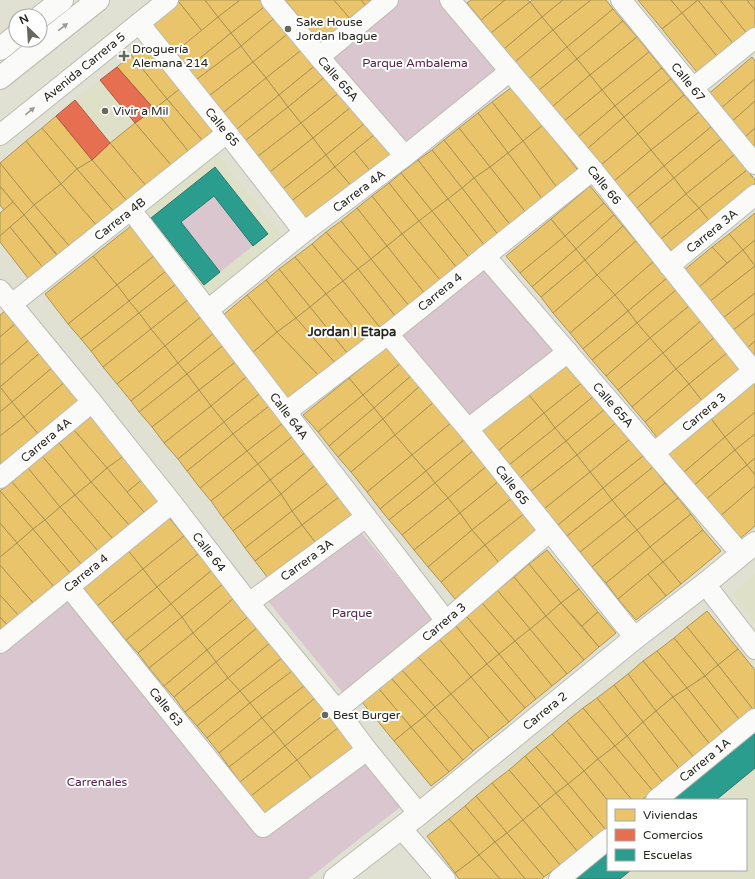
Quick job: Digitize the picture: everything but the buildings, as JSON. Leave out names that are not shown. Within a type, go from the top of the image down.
[{"type":"street","points":[[48,11],[62,0]]},
{"type":"street","points":[[0,78],[98,0]]},
{"type":"street","name":"Avenida Carrera 5","points":[[0,135],[168,0]]},
{"type":"street","name":"Calle 65A","points":[[271,0],[405,156]]},
{"type":"street","points":[[319,57],[388,0]]},
{"type":"street","name":"Calle 66","points":[[450,0],[593,170],[754,372]]},
{"type":"street","name":"Calle 67","points":[[621,0],[755,164]]},
{"type":"street","name":"Calle 65","points":[[139,23],[304,232]]},
{"type":"street","points":[[693,88],[755,38]]},
{"type":"street","points":[[0,49],[8,42]]},
{"type":"street","name":"Carrera 4A","points":[[208,310],[304,232],[405,156],[510,71]]},
{"type":"street","name":"Carrera 4B","points":[[6,297],[132,210],[227,133]]},
{"type":"street","name":"Carrera 4","points":[[286,412],[388,334],[593,170]]},
{"type":"street","name":"Carrera 3A","points":[[669,266],[755,196]]},
{"type":"street","name":"Calle 64A","points":[[132,210],[446,621]]},
{"type":"street","name":"Calle 65A","points":[[485,256],[654,453],[748,548]]},
{"type":"street","name":"Calle 64","points":[[6,297],[92,402],[249,603],[337,710],[367,750],[419,814]]},
{"type":"street","name":"Calle 65","points":[[388,334],[468,429],[635,638]]},
{"type":"street","points":[[468,429],[568,352]]},
{"type":"street","name":"Carrera 3","points":[[654,453],[754,372]]},
{"type":"street","name":"Carrera 4A","points":[[0,478],[92,402]]},
{"type":"street","name":"Carrera 4","points":[[0,643],[172,503]]},
{"type":"street","name":"Carrera 3A","points":[[249,603],[366,517]]},
{"type":"street","name":"Carrera 3","points":[[337,710],[446,621],[549,532]]},
{"type":"street","name":"Carrera 2","points":[[334,879],[419,814],[635,638],[706,584],[748,548]]},
{"type":"street","points":[[706,584],[755,649]]},
{"type":"street","name":"Calle 63","points":[[69,587],[263,826],[367,750]]},
{"type":"street","name":"Carrera 1A","points":[[657,799],[755,719]]},
{"type":"street","points":[[401,828],[445,879]]},
{"type":"street","points":[[559,879],[607,840]]},
{"type":"shaded area","name":"Vivir a Mil","points":[[100,80],[135,123],[110,143],[75,100]]},
{"type":"shaded area","points":[[218,155],[283,238],[204,300],[139,216]]},
{"type":"shaded area","points":[[755,574],[755,623],[733,593]]},
{"type":"shaded area","points":[[755,726],[755,879],[568,879],[607,870],[747,871],[747,799],[666,799]]},
{"type":"green space","name":"Parque Ambalema","points":[[396,0],[444,0],[503,71],[407,150],[328,58]]},
{"type":"green space","points":[[214,196],[253,246],[220,272],[181,222]]},
{"type":"green space","points":[[483,263],[555,349],[467,422],[395,335]]},
{"type":"green space","name":"Parque","points":[[357,527],[437,625],[347,698],[267,600]]},
{"type":"green space","name":"Carrenales","points":[[70,593],[262,835],[364,754],[404,804],[308,879],[0,879],[0,648]]},
{"type":"place","name":"Sake House Jordan Ibague","points":[[288,29]]},
{"type":"place","name":"Droguería Alemana 214","points":[[124,56]]},
{"type":"place","name":"Vivir a Mil","points":[[105,111]]},
{"type":"place","name":"Best Burger","points":[[325,715]]},
{"type":"district","name":"Jordan I Etapa","points":[[352,332]]}]
